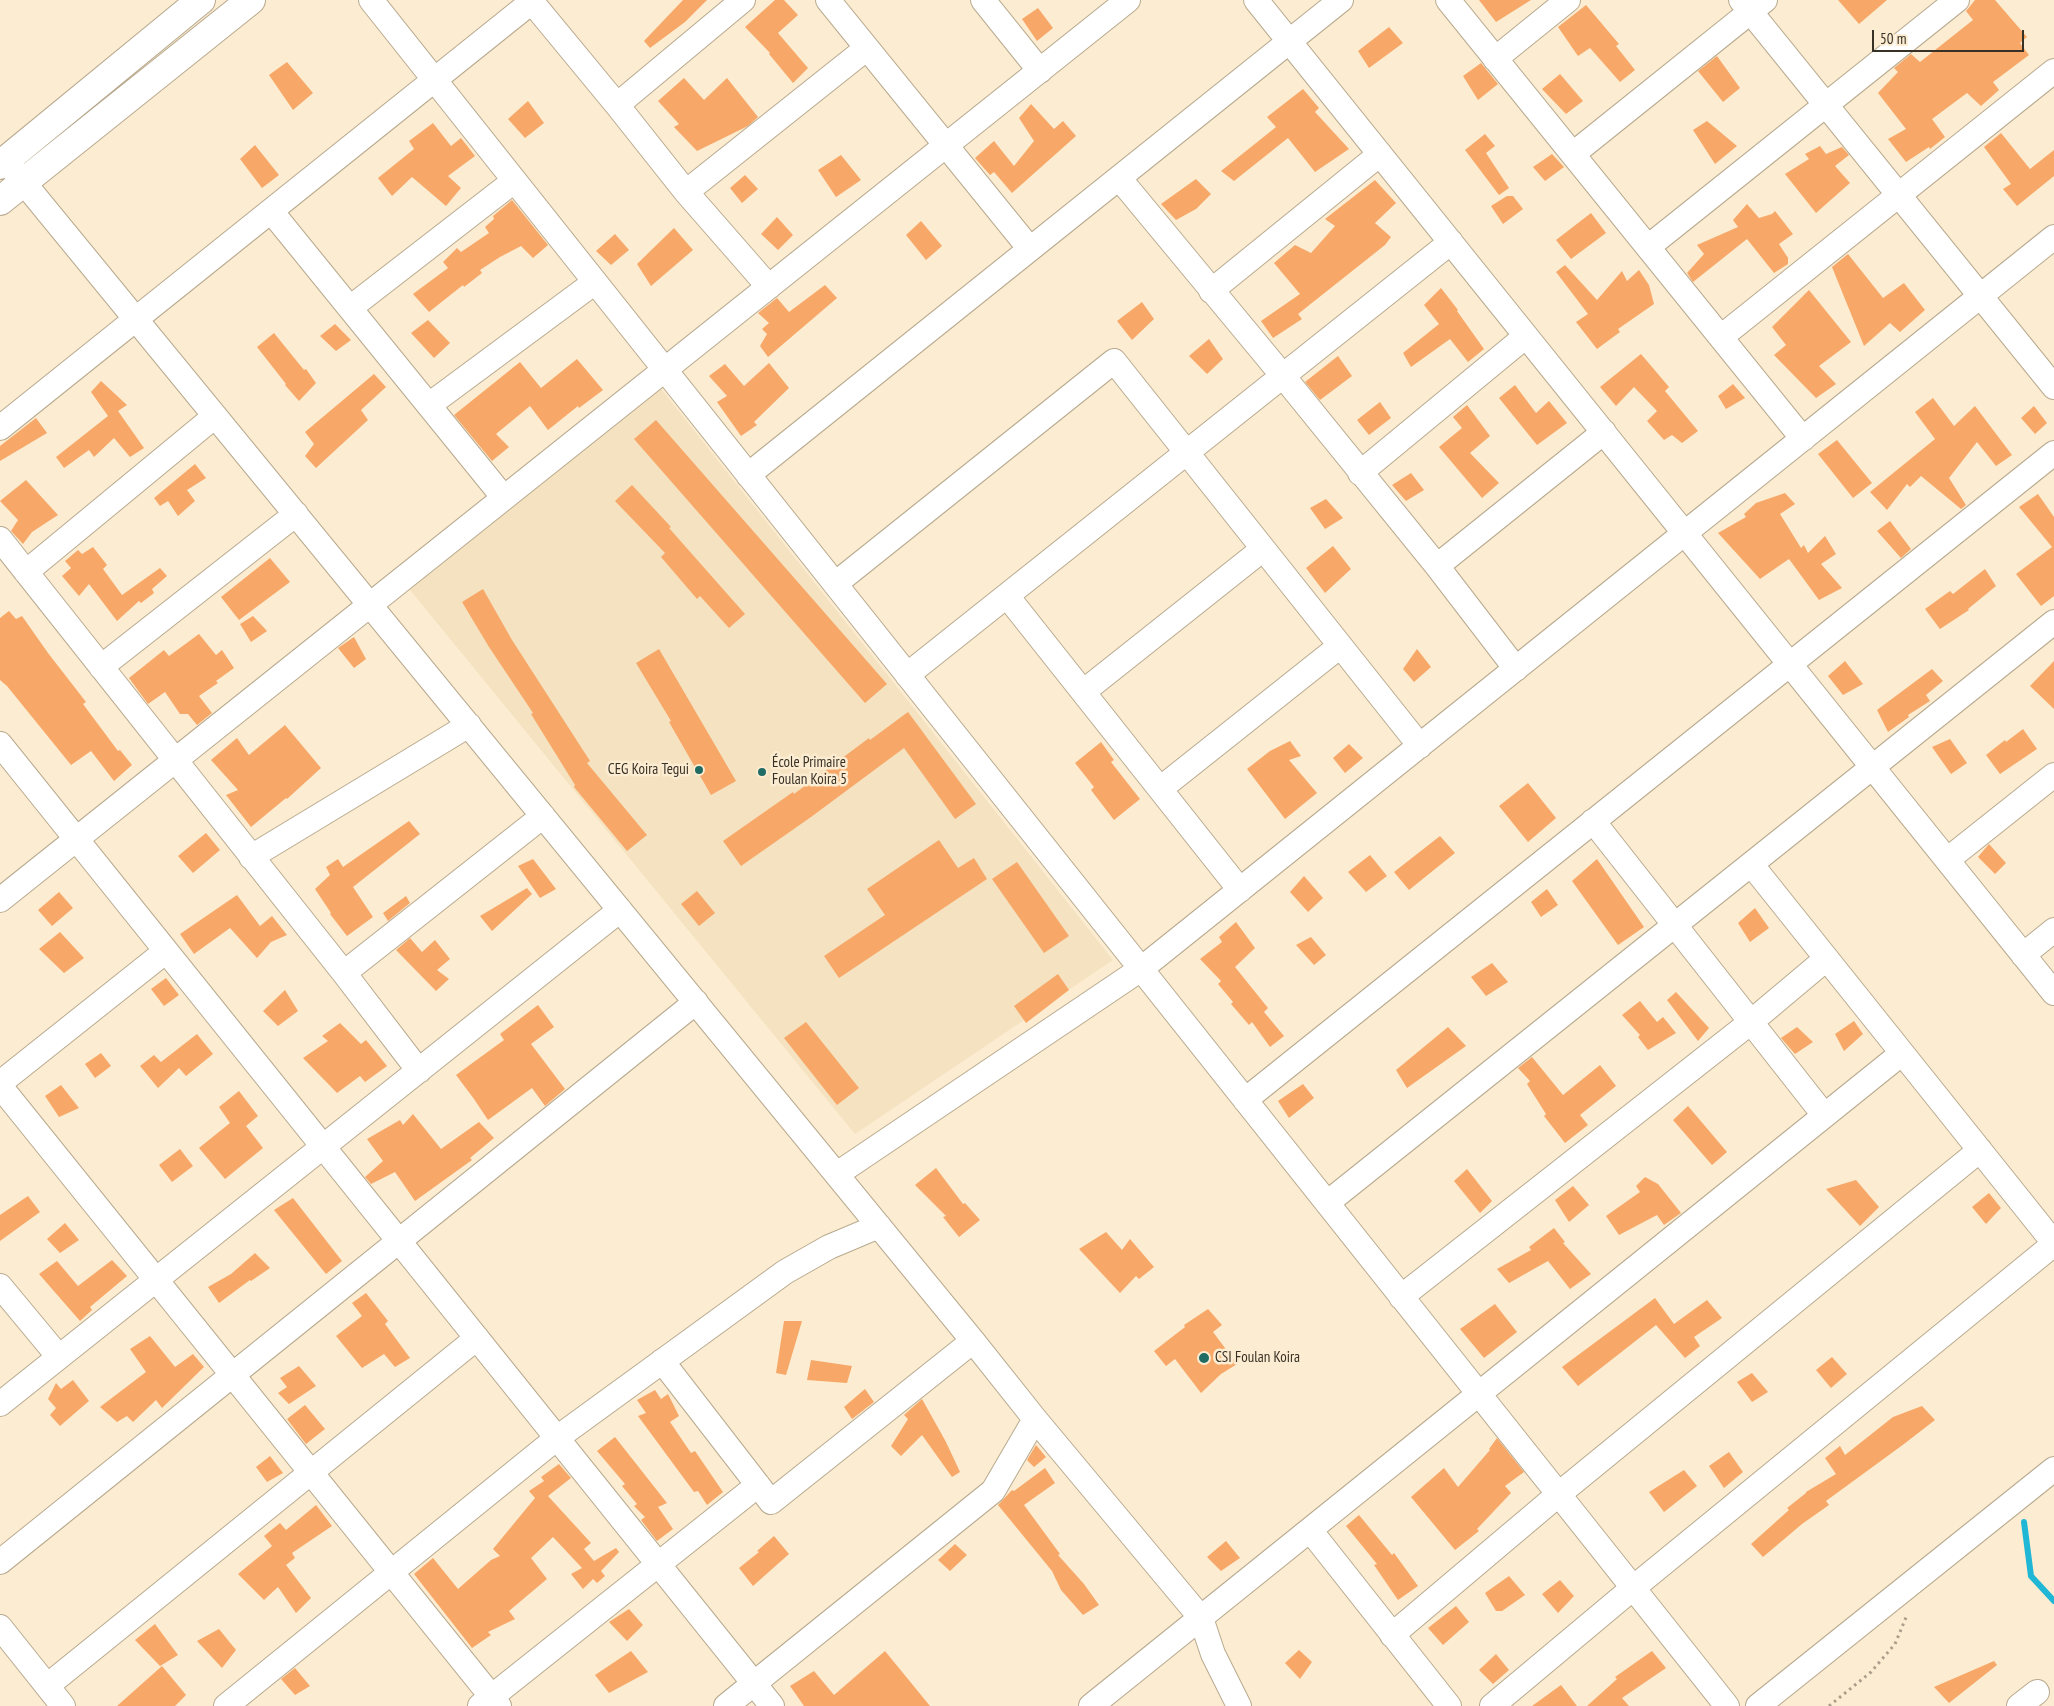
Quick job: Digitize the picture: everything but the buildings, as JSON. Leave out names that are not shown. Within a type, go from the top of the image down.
[{"type":"main road","points":[[3,162],[201,0]]},
{"type":"main road","points":[[0,201],[251,0]]},
{"type":"street","points":[[370,0],[1727,1706]]},
{"type":"street","points":[[617,105],[743,0]]},
{"type":"street","points":[[828,0],[1030,249]]},
{"type":"street","points":[[984,0],[1040,71]]},
{"type":"street","points":[[0,900],[1128,0]]},
{"type":"street","points":[[1256,0],[2054,993]]},
{"type":"street","points":[[748,475],[1341,0]]},
{"type":"street","points":[[1448,0],[1803,439]]},
{"type":"street","points":[[1495,58],[1568,0]]},
{"type":"street","points":[[1648,247],[1957,0]]},
{"type":"street","points":[[0,428],[533,1],[686,192],[769,287]]},
{"type":"street","points":[[1573,154],[1752,4],[1825,105],[2054,388]]},
{"type":"street","points":[[686,192],[867,48]]},
{"type":"street","points":[[1721,337],[2054,71]]},
{"type":"street","points":[[1211,290],[1380,154]]},
{"type":"street","points":[[3,162],[24,182],[837,1174],[1035,1419],[1201,1618],[1213,1654],[1239,1706]]},
{"type":"street","points":[[1119,178],[1437,566],[1516,669]]},
{"type":"street","points":[[350,308],[514,181]]},
{"type":"street","points":[[271,211],[504,498]]},
{"type":"street","points":[[837,1174],[1141,969],[2054,237]]},
{"type":"street","points":[[907,675],[1451,242]]},
{"type":"street","points":[[429,405],[595,282]]},
{"type":"street","points":[[1360,472],[1526,336]]},
{"type":"street","points":[[835,584],[1114,361],[1420,746]]},
{"type":"street","points":[[26,572],[215,416]]},
{"type":"street","points":[[1437,566],[1604,432]]},
{"type":"street","points":[[1245,1100],[2054,453]]},
{"type":"street","points":[[101,667],[296,514]]},
{"type":"street","points":[[0,539],[344,973],[419,1071]]},
{"type":"street","points":[[1084,692],[1264,549]]},
{"type":"street","points":[[1006,596],[1240,890]]},
{"type":"street","points":[[1327,1203],[2054,622]]},
{"type":"street","points":[[1160,789],[1340,646]]},
{"type":"street","points":[[251,857],[469,725]]},
{"type":"street","points":[[1,746],[772,1706]]},
{"type":"street","points":[[1947,860],[2054,775]]},
{"type":"street","points":[[344,973],[543,816]]},
{"type":"street","points":[[1593,822],[1824,1116]]},
{"type":"street","points":[[1492,1706],[1633,1588],[2054,1244],[1751,864]]},
{"type":"street","points":[[0,1404],[620,910]]},
{"type":"street","points":[[2024,955],[2054,930]]},
{"type":"street","points":[[166,951],[0,1084],[391,1572],[490,1703],[658,1564],[758,1485]]},
{"type":"street","points":[[1401,1297],[1751,1022],[1826,959]]},
{"type":"street","points":[[0,1562],[696,1002]]},
{"type":"street","points":[[1091,1706],[1901,1054]]},
{"type":"street","points":[[1392,1635],[1559,1494],[1980,1150]]},
{"type":"street","points":[[226,1706],[557,1438],[785,1272],[829,1247],[879,1226]]},
{"type":"street","points":[[0,1286],[59,1358]]},
{"type":"street","points":[[47,1686],[477,1338]]},
{"type":"street","points":[[662,1361],[771,1502],[973,1341]]},
{"type":"street","points":[[726,1706],[994,1491],[1035,1419]]},
{"type":"street","points":[[1758,1706],[2054,1469]]},
{"type":"street","points":[[1310,1530],[1449,1706]]},
{"type":"street","points":[[0,1627],[63,1706]]},
{"type":"path","points":[[1828,1706],[1872,1672],[1895,1644],[1909,1610]]},
{"type":"shaded area","name":"École Primaire Foulan Koira 5","points":[[659,386],[1113,960],[855,1134],[406,585]]},
{"type":"waterway","points":[[2024,1522],[2031,1576],[2054,1601]]},
{"type":"place","name":"CEG Koira Tegui","points":[[699,770]]},
{"type":"place","name":"École Primaire Foulan Koira 5","points":[[762,772]]},
{"type":"place","name":"CSI Foulan Koira","points":[[1204,1358]]}]
